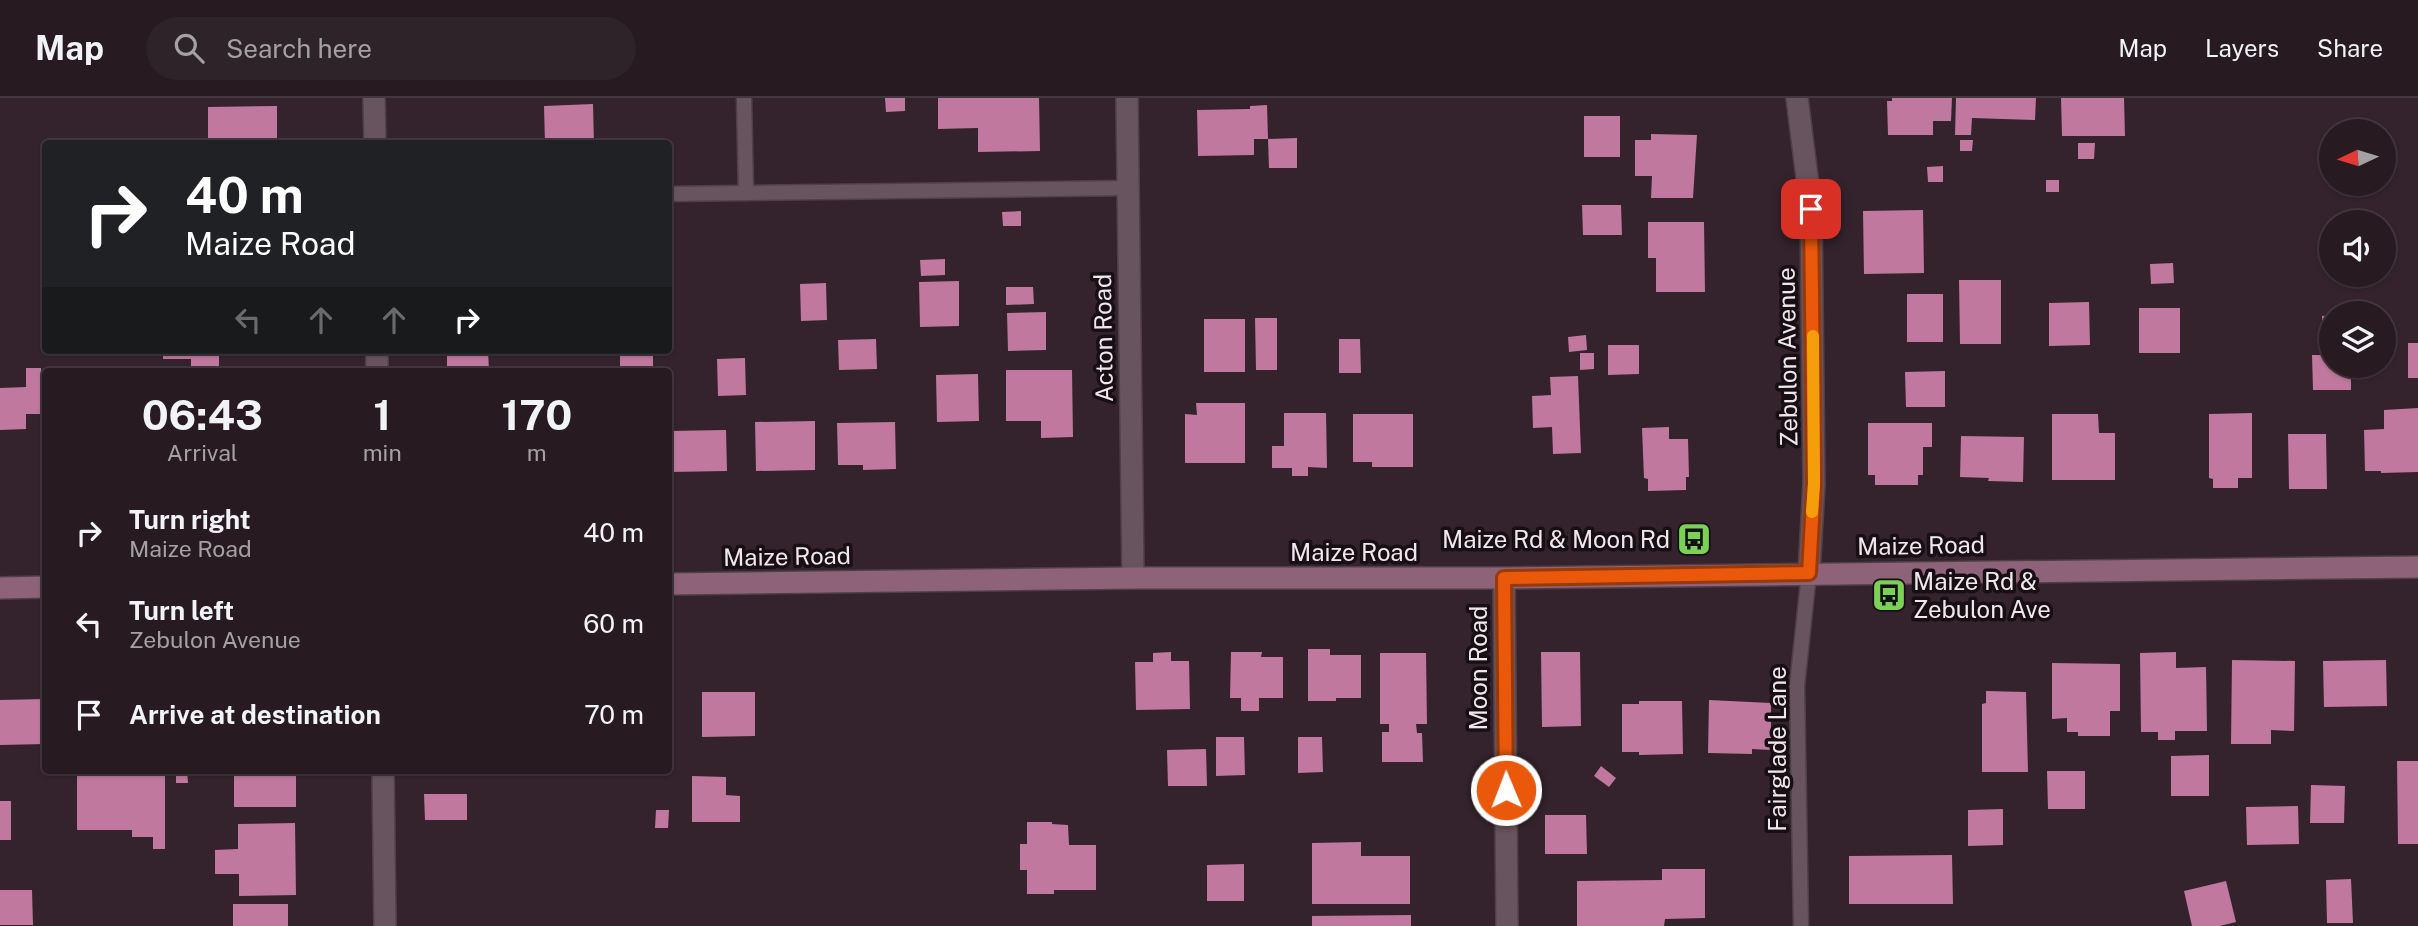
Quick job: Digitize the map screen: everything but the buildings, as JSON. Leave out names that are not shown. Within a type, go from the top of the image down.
[{"type":"street","points":[[374,98],[374,140]]},
{"type":"street","name":"Acton Road","points":[[1127,98],[1133,578]]},
{"type":"street","name":"Zebulon Avenue","points":[[1797,98],[1811,209],[1814,484],[1809,573]]},
{"type":"street","name":"Maize Road","points":[[672,583],[1133,578],[1504,578],[2418,566]]},
{"type":"street","name":"Moon Road","points":[[1504,578],[1507,926]]},
{"type":"street","points":[[0,588],[42,587]]},
{"type":"street","points":[[383,774],[385,926]]},
{"type":"lane","points":[[744,98],[746,193]]},
{"type":"lane","points":[[672,194],[1128,188]]},
{"type":"lane","name":"Fairglade Lane","points":[[1801,926],[1797,686],[1809,573]]},
{"type":"slow traffic","points":[[1812,512],[1813,336]]},
{"type":"place","name":"Maize Rd & Moon Rd","points":[[1694,539]]},
{"type":"place","name":"Maize Rd & Zebulon Ave","points":[[1889,595]]},
{"type":"route","points":[[1506,790],[1504,578],[1809,573],[1814,484],[1811,209]]}]
